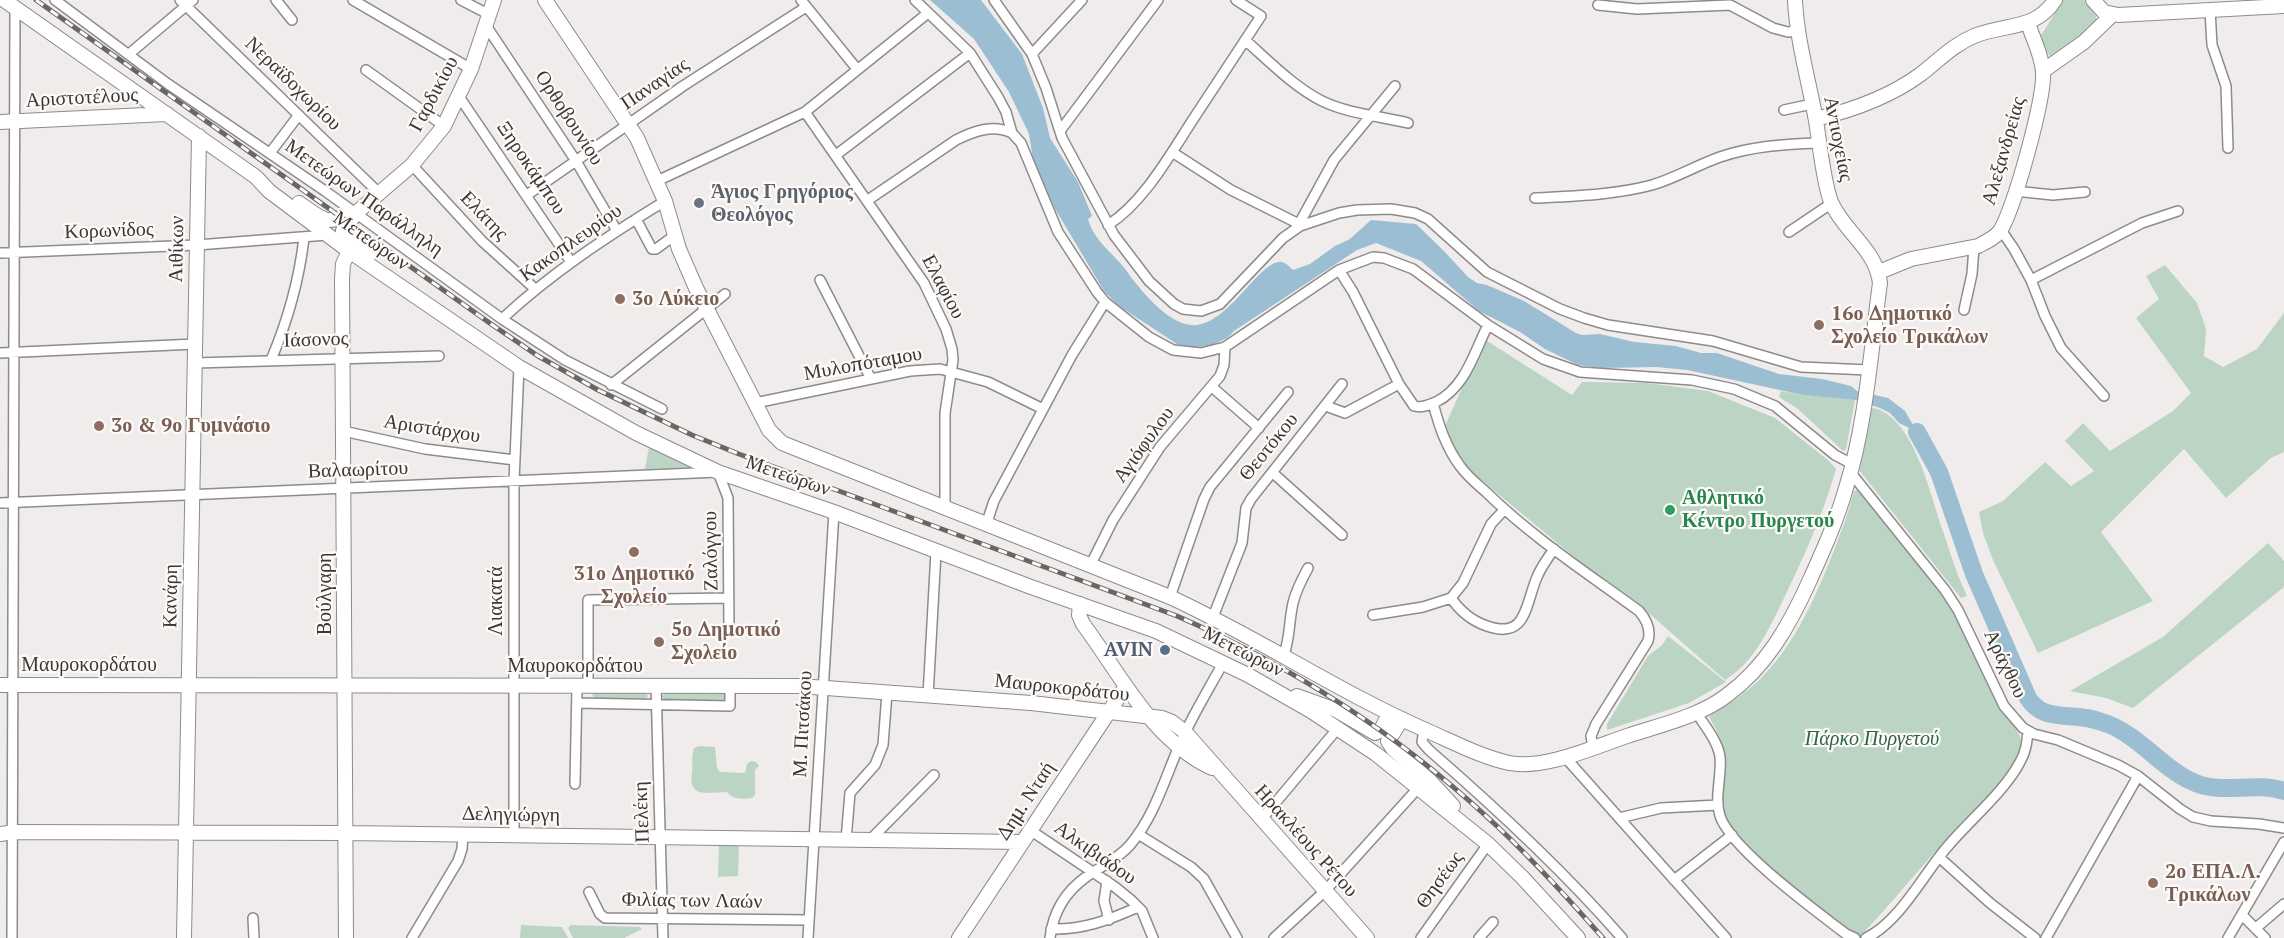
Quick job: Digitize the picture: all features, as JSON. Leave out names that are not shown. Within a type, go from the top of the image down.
[{"type":"street","name":"Μετεώρων Παράλληλη","points":[[55,0],[502,319],[565,360],[662,409]]},
{"type":"street","points":[[276,0],[292,20]]},
{"type":"street","points":[[353,0],[471,69]]},
{"type":"street","points":[[461,0],[488,21]]},
{"type":"street","name":"Γαρδικίου","points":[[356,213],[412,165],[444,126],[471,69],[494,0]]},
{"type":"street","points":[[915,0],[969,53],[1006,112],[1012,133],[1021,143],[1058,232],[1105,302],[1149,337],[1173,350],[1201,353],[1225,347]]},
{"type":"street","points":[[994,0],[1032,54],[1060,130],[1108,225],[1130,259],[1149,281],[1177,306],[1192,311],[1209,309],[1223,302],[1283,238],[1300,225],[1356,210],[1391,209],[1415,213],[1428,219],[1487,272],[1584,318],[1608,325],[1713,341],[1801,367],[1867,374]]},
{"type":"street","points":[[1032,54],[1082,0]]},
{"type":"street","points":[[1060,130],[1158,0]]},
{"type":"street","points":[[1108,225],[1125,213],[1172,152],[1261,16],[1236,0]]},
{"type":"street","name":"Αντιοχείας","points":[[1795,0],[1798,31],[1832,203],[1879,272]]},
{"type":"street","points":[[1816,119],[1884,96],[1921,74],[1959,43],[1975,35],[2015,24],[2028,23],[2040,18],[2055,0]]},
{"type":"street","points":[[2093,0],[2104,12],[2112,15],[2284,6]]},
{"type":"street","points":[[129,54],[187,2]]},
{"type":"street","name":"Νεραϊδοχωρίου","points":[[187,2],[298,116],[351,163],[380,194]]},
{"type":"street","points":[[551,2],[629,124],[657,181],[683,258],[707,310],[772,434],[782,443],[945,510],[1170,597],[1213,617],[1395,717],[1459,745],[1509,763],[1538,763],[1564,756],[1696,712],[1725,697],[1763,662],[1797,608],[1825,544],[1851,468],[1862,415],[1880,283],[1879,272]]},
{"type":"street","points":[[803,3],[857,69]]},
{"type":"street","name":"Παναγίας","points":[[527,195],[803,3]]},
{"type":"street","points":[[1598,5],[1637,9],[1724,3],[1742,10],[1773,28],[1788,32],[1798,31]]},
{"type":"street","points":[[10,4],[15,121],[15,352],[7,685],[7,833],[12,938]]},
{"type":"street","name":"Μετεώρων","points":[[10,4],[256,177],[269,191],[327,236],[519,367],[636,433],[718,472],[834,512],[936,552],[1156,631],[1278,692],[1338,728],[1419,787],[1485,842],[1522,877],[1578,938]]},
{"type":"street","points":[[2210,10],[2213,53],[2223,73],[2226,86],[2228,148]]},
{"type":"street","points":[[657,181],[805,112],[928,13]]},
{"type":"street","points":[[2043,71],[2085,42],[2112,15]]},
{"type":"street","name":"Ορθοβουνίου","points":[[488,21],[617,231]]},
{"type":"street","name":"Αλεξανδρείας","points":[[1879,272],[1911,259],[1974,247],[1987,242],[2001,230],[2035,121],[2043,71],[2028,23]]},
{"type":"street","points":[[1245,40],[1317,98],[1348,111],[1408,123]]},
{"type":"street","points":[[836,154],[969,53]]},
{"type":"street","points":[[366,69],[444,126]]},
{"type":"street","points":[[1300,225],[1334,160],[1395,86]]},
{"type":"street","name":"Ξηροκάμπου","points":[[459,95],[572,262]]},
{"type":"street","points":[[1784,110],[1812,105]]},
{"type":"street","name":"Ελαφίου","points":[[805,112],[924,283],[946,329],[953,360],[945,413],[945,510]]},
{"type":"street","name":"Αριστοτέλους","points":[[0,122],[167,114]]},
{"type":"street","points":[[270,153],[298,116]]},
{"type":"street","points":[[868,200],[956,140],[971,133],[998,129],[1012,133]]},
{"type":"street","name":"Αιθίκων","points":[[195,363],[199,136]]},
{"type":"street","points":[[1535,198],[1629,190],[1670,179],[1719,157],[1739,151],[1785,144],[1819,143]]},
{"type":"street","points":[[1172,152],[1231,190],[1300,225]]},
{"type":"street","name":"Ελάτης","points":[[412,165],[482,242],[534,288]]},
{"type":"street","points":[[256,177],[274,184],[330,222],[356,213]]},
{"type":"street","points":[[2015,191],[2053,195],[2085,192]]},
{"type":"street","name":"Κακοπλευρίου","points":[[502,319],[534,288],[665,201]]},
{"type":"street","points":[[1789,232],[1832,203]]},
{"type":"street","points":[[2031,280],[2142,223],[2178,211]]},
{"type":"street","points":[[356,213],[343,231],[349,239],[398,276],[413,294]]},
{"type":"street","points":[[636,219],[652,249],[656,249],[675,235]]},
{"type":"street","points":[[2001,230],[2031,280],[2061,348],[2104,396]]},
{"type":"street","name":"Κορωνίδος","points":[[0,253],[197,245],[327,236]]},
{"type":"street","points":[[271,360],[292,306],[300,273],[304,238]]},
{"type":"street","points":[[1964,310],[1972,274],[1974,247]]},
{"type":"street","name":"Βούλγαρη","points":[[346,938],[342,272],[349,251]]},
{"type":"street","name":"Αράχθου","points":[[1225,347],[1339,270],[1373,257],[1396,261],[1425,278],[1488,325],[1543,359],[1570,370],[1605,375],[1692,380],[1734,389],[1760,399],[1782,412],[1851,468],[1958,610],[2004,706],[2014,720],[2028,731],[2095,754],[2138,776],[2193,817],[2211,821],[2284,828]]},
{"type":"street","points":[[1339,270],[1399,384],[1414,406],[1420,408],[1452,392],[1459,384],[1488,325]]},
{"type":"street","points":[[820,280],[871,379]]},
{"type":"street","points":[[611,385],[725,294]]},
{"type":"street","points":[[986,525],[994,501],[1043,409],[1097,311],[1105,302]]},
{"type":"street","points":[[0,353],[195,344]]},
{"type":"street","name":"Αγιόφυλου","points":[[1090,566],[1113,520],[1160,447],[1220,376],[1224,365],[1225,347]]},
{"type":"street","name":"Ιάσονος","points":[[195,363],[439,356]]},
{"type":"street","name":"Κανάρη","points":[[184,938],[195,363]]},
{"type":"street","name":"Λιακατά","points":[[514,835],[514,481],[519,367]]},
{"type":"street","name":"Μυλοπόταμου","points":[[755,403],[928,369],[950,370],[988,382],[1043,409]]},
{"type":"street","name":"Θεοτόκου","points":[[1213,617],[1242,543],[1246,508],[1255,493],[1342,384]]},
{"type":"street","name":"Θεοτόκου","points":[[1326,406],[1345,413],[1399,384]]},
{"type":"street","points":[[1212,387],[1259,428]]},
{"type":"street","points":[[1170,597],[1210,487],[1288,392]]},
{"type":"street","points":[[1433,403],[1443,437],[1461,468],[1504,510],[1638,611],[1644,618],[1649,630],[1648,641],[1596,724],[1591,736],[1593,747]]},
{"type":"street","name":"Αριστάρχου","points":[[343,431],[425,449],[515,460]]},
{"type":"street","name":"Βαλαωρίτου","points":[[0,503],[718,472]]},
{"type":"street","name":"Ζαλόγγου","points":[[718,472],[728,498],[729,631]]},
{"type":"street","points":[[1273,472],[1342,535]]},
{"type":"street","points":[[1373,615],[1423,607],[1451,598],[1463,583],[1491,524],[1504,510]]},
{"type":"street","name":"Μ. Πιτσάκου","points":[[808,938],[834,512]]},
{"type":"street","points":[[1451,598],[1459,610],[1482,624],[1501,631],[1511,629],[1522,618],[1537,576],[1554,549]]},
{"type":"street","points":[[928,696],[936,552]]},
{"type":"street","points":[[1284,655],[1291,627],[1293,603],[1308,568]]},
{"type":"street","points":[[575,784],[577,703],[583,686],[588,600],[729,598]]},
{"type":"street","points":[[1080,604],[1078,611],[1080,619],[1148,716]]},
{"type":"street","points":[[1138,907],[1109,920],[1050,934],[1056,912],[1065,898],[1077,885],[1120,854],[1138,834],[1161,792],[1185,732],[1223,663]]},
{"type":"street","name":"Μαυροκορδάτου","points":[[7,685],[345,684],[823,687],[1031,703],[1148,716],[1173,722],[1185,732],[1217,770]]},
{"type":"street","name":"Πελέκη","points":[[656,685],[663,938]]},
{"type":"street","points":[[577,703],[730,706],[730,685]]},
{"type":"street","name":"Δημ. Νταή","points":[[959,938],[1126,686]]},
{"type":"street","points":[[1278,692],[1308,699],[1330,708],[1375,733],[1395,717]]},
{"type":"street","points":[[846,840],[850,793],[868,774],[883,745],[887,693]]},
{"type":"street","points":[[1696,712],[1719,754],[1718,805],[1722,820],[1732,835],[1779,882],[1852,937]]},
{"type":"street","name":"Μαυροκορδάτου","points":[[1148,716],[1179,747],[1196,760],[1217,770]]},
{"type":"street","points":[[1395,717],[1388,741],[1393,749],[1429,780],[1485,842]]},
{"type":"street","points":[[1261,820],[1338,728]]},
{"type":"street","points":[[1424,730],[1422,742],[1429,750],[1527,838],[1622,938]]},
{"type":"street","points":[[1866,938],[1877,931],[1894,914],[2019,764],[2024,754],[2028,731]]},
{"type":"street","points":[[1564,756],[1721,936]]},
{"type":"street","name":"Ηρακλέους Ρέτου","points":[[1217,770],[1367,938]]},
{"type":"street","points":[[870,840],[934,775]]},
{"type":"street","points":[[2046,938],[2138,776]]},
{"type":"street","points":[[1274,938],[1325,891],[1419,787]]},
{"type":"street","points":[[1620,818],[1655,809],[1718,805]]},
{"type":"street","name":"Αλκιβιάδου","points":[[1030,830],[1107,881],[1138,907],[1145,917],[1153,938]]},
{"type":"street","name":"Δεληγιώργη","points":[[7,833],[463,834],[1022,842]]},
{"type":"street","points":[[412,938],[458,861],[463,834]]},
{"type":"street","points":[[1138,834],[1191,867],[1204,879],[1237,938]]},
{"type":"street","points":[[1674,880],[1732,835]]},
{"type":"street","name":"Θησέως","points":[[1421,938],[1485,842]]},
{"type":"street","points":[[2228,938],[2284,842]]},
{"type":"street","points":[[1940,858],[1990,903],[2035,938]]},
{"type":"street","points":[[1107,881],[1104,901],[1109,920]]},
{"type":"street","name":"Φιλίας των Λαών","points":[[589,892],[604,918],[809,920]]},
{"type":"street","points":[[2256,928],[2284,904]]},
{"type":"street","points":[[2242,915],[2265,938]]},
{"type":"street","points":[[253,918],[254,938]]},
{"type":"street","points":[[1479,938],[1493,922]]},
{"type":"green space","points":[[2063,0],[2084,0],[2096,16],[2096,22],[2054,61],[2042,46],[2040,37]]},
{"type":"green space","points":[[2165,265],[2197,303],[2206,329],[2204,356],[2223,367],[2257,349],[2284,313],[2284,452],[2271,458],[2226,498],[2184,449],[2101,532],[2153,601],[2038,653],[1993,560],[1983,533],[1979,512],[2003,501],[2045,462],[2071,486],[2094,471],[2065,441],[2083,423],[2110,451],[2173,411],[2191,393],[2136,318],[2159,299],[2146,276]]},
{"type":"green space","name":"Αθλητικό Κέντρο Πυργετού","points":[[1484,339],[1572,395],[1582,382],[1646,383],[1708,391],[1775,418],[1836,469],[1814,533],[1794,578],[1762,642],[1736,672],[1725,680],[1635,601],[1585,566],[1473,473],[1454,453],[1445,426]]},
{"type":"green space","points":[[1781,391],[1855,400],[1846,449],[1843,451],[1798,409],[1779,397]]},
{"type":"green space","points":[[1873,408],[1887,414],[1900,426],[1910,441],[1926,479],[1967,596],[1961,598],[1859,470],[1870,410]]},
{"type":"green space","points":[[649,447],[693,466],[645,469]]},
{"type":"green space","name":"Πάρκο Πυργετού","points":[[1861,489],[1912,551],[1947,599],[1962,626],[1993,695],[2020,737],[2022,749],[2007,775],[1980,806],[1928,860],[1870,926],[1861,935],[1855,935],[1780,877],[1743,842],[1730,825],[1721,803],[1722,746],[1709,716],[1758,681],[1789,643],[1820,585],[1845,522],[1854,491]]},
{"type":"green space","points":[[2268,543],[2284,561],[2284,587],[2133,708],[2106,698],[2070,691],[2163,637]]},
{"type":"green space","points":[[1668,636],[1726,682],[1689,703],[1607,730],[1607,724],[1648,656],[1662,645]]},
{"type":"green space","points":[[724,691],[726,693],[724,700],[665,700],[662,696],[666,692]]},
{"type":"green space","points":[[595,692],[645,692],[648,696],[645,700],[595,699],[592,694]]},
{"type":"green space","points":[[715,747],[717,768],[720,772],[745,773],[747,764],[751,761],[756,762],[759,766],[755,770],[755,795],[752,798],[741,799],[727,792],[706,793],[696,790],[692,781],[692,757],[694,748]]},
{"type":"green space","points":[[719,843],[739,843],[738,876],[718,877]]},
{"type":"green space","points":[[521,925],[562,927],[568,938],[520,938]]},
{"type":"green space","points":[[571,925],[640,927],[642,929],[624,938],[573,938],[568,928]]},
{"type":"water","points":[[930,0],[981,0],[1022,54],[1043,108],[1050,138],[1078,182],[1092,216],[1088,219],[1095,234],[1154,304],[1182,323],[1191,325],[1204,323],[1217,316],[1273,264],[1282,262],[1293,270],[1310,264],[1335,246],[1350,239],[1371,220],[1416,224],[1468,277],[1477,283],[1524,301],[1576,333],[1600,334],[1634,342],[1676,346],[1701,353],[1717,353],[1779,374],[1822,379],[1851,386],[1857,391],[1888,398],[1905,411],[1917,432],[1899,423],[1890,413],[1855,400],[1803,395],[1687,370],[1657,367],[1602,368],[1578,365],[1479,311],[1421,261],[1376,243],[1357,250],[1234,331],[1227,338],[1210,346],[1183,348],[1119,306],[1104,291],[1054,207],[1033,159],[1029,134],[1009,92],[974,39]]},
{"type":"waterway","points":[[1917,432],[1939,472],[1974,574],[2028,698],[2034,705],[2046,713],[2089,718],[2121,730],[2165,765],[2188,780],[2201,785],[2221,788],[2263,787],[2284,791]]},
{"type":"railway","points":[[36,0],[491,324],[538,356],[598,390],[692,435],[739,454],[1177,616],[1301,679],[1378,729],[1451,785],[1517,845],[1603,938]]},
{"type":"place","name":"Άγιος Γρηγόριος Θεολόγος","points":[[699,203]]},
{"type":"place","name":"3ο Λύκειο","points":[[620,299]]},
{"type":"place","name":"16ο Δημοτικό Σχολείο Τρικάλων","points":[[1819,325]]},
{"type":"place","name":"3ο & 9ο Γυμνάσιο","points":[[99,426]]},
{"type":"place","name":"Αθλητικό Κέντρο Πυργετού","points":[[1670,510]]},
{"type":"place","name":"31ο Δημοτικό Σχολείο","points":[[634,552]]},
{"type":"place","name":"5ο Δημοτικό Σχολείο","points":[[659,642]]},
{"type":"place","name":"AVIN","points":[[1165,650]]},
{"type":"place","name":"2ο ΕΠΑ.Λ. Τρικάλων","points":[[2153,883]]}]
